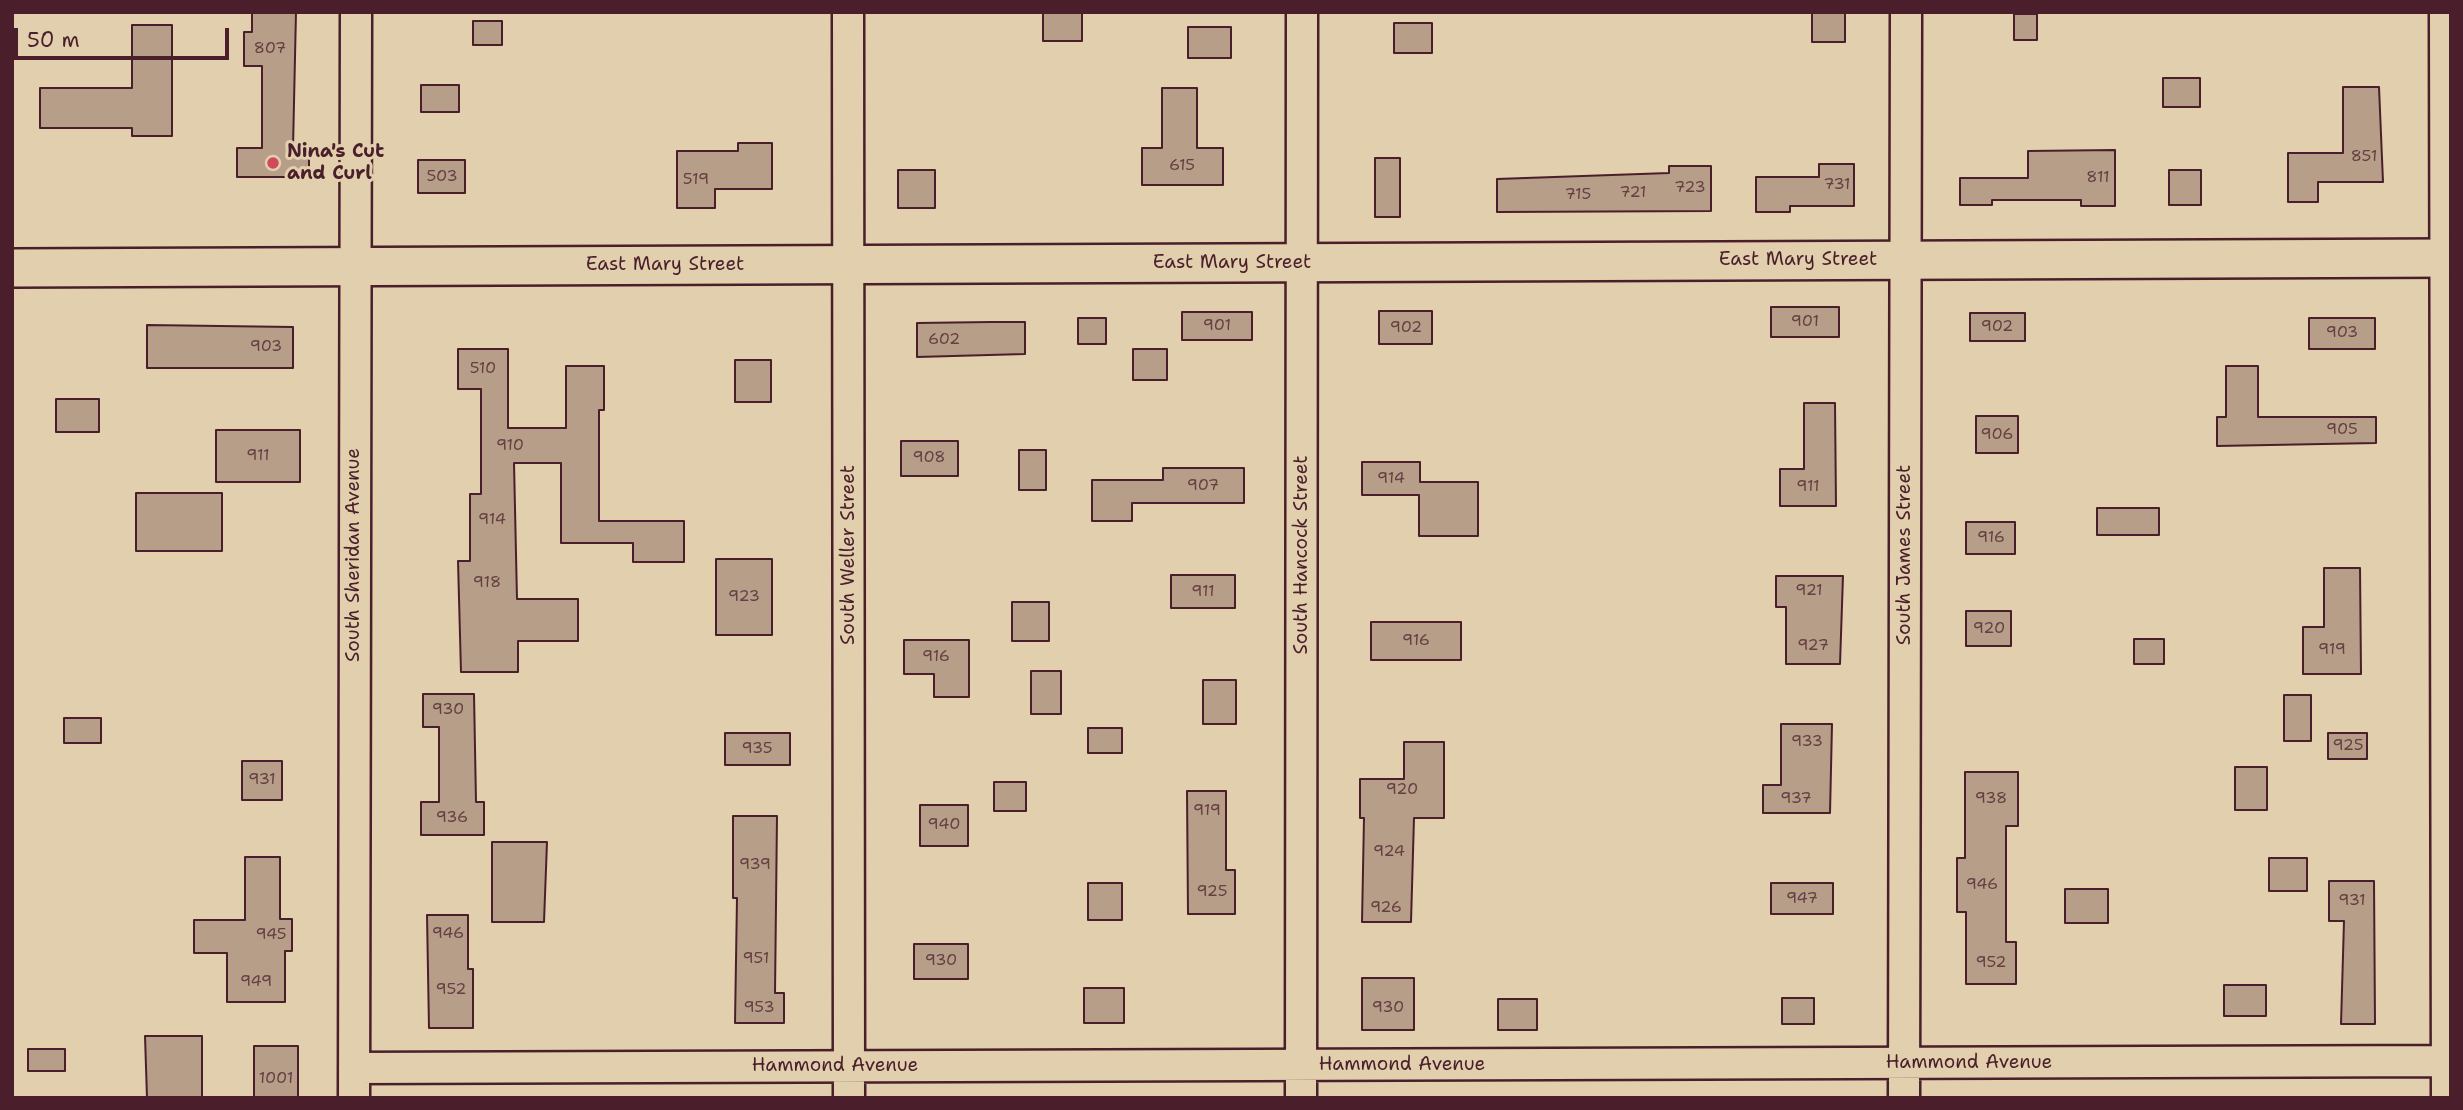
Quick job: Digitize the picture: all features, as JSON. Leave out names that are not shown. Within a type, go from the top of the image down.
[{"type":"main road","name":"East Mary Street","points":[[12,268],[2448,258]]},
{"type":"street","name":"South Sheridan Avenue","points":[[354,1098],[356,12]]},
{"type":"street","name":"South Weller Street","points":[[848,12],[849,1098]]},
{"type":"street","name":"South Hancock Street","points":[[1301,1098],[1302,12]]},
{"type":"street","name":"South James Street","points":[[1904,1098],[1906,12]]},
{"type":"street","points":[[2445,12],[2448,258],[2447,1098]]},
{"type":"street","name":"Hammond Avenue","points":[[354,1068],[2449,1061]]},
{"type":"building","points":[[252,12],[296,12],[293,148],[309,148],[309,177],[237,177],[237,148],[262,148],[262,66],[244,66],[244,32],[252,32]]},
{"type":"building","points":[[1043,12],[1082,12],[1082,41],[1043,41]]},
{"type":"building","points":[[1812,13],[1845,13],[1845,42],[1812,42]]},
{"type":"building","points":[[2014,14],[2037,14],[2037,40],[2014,40]]},
{"type":"building","points":[[473,21],[502,21],[502,45],[473,45]]},
{"type":"building","points":[[1394,23],[1432,23],[1432,53],[1394,53]]},
{"type":"building","points":[[132,25],[172,25],[172,136],[132,136],[132,128],[40,128],[40,88],[132,88]]},
{"type":"building","points":[[1188,27],[1231,27],[1231,58],[1188,58]]},
{"type":"building","points":[[2163,78],[2200,78],[2200,107],[2163,107]]},
{"type":"building","points":[[421,85],[459,85],[459,112],[421,112]]},
{"type":"building","points":[[2343,87],[2379,87],[2383,182],[2318,182],[2318,202],[2288,202],[2288,153],[2343,153]]},
{"type":"building","points":[[1162,88],[1197,88],[1197,148],[1223,148],[1223,185],[1142,185],[1142,148],[1162,148]]},
{"type":"building","points":[[738,143],[772,143],[772,189],[715,189],[715,208],[677,208],[677,151],[738,151]]},
{"type":"building","points":[[2115,150],[2115,206],[2081,206],[2081,200],[1992,200],[1992,205],[1960,205],[1960,178],[2028,178],[2028,151]]},
{"type":"building","points":[[1375,158],[1400,158],[1400,217],[1375,217]]},
{"type":"building","points":[[418,160],[465,160],[465,193],[418,193]]},
{"type":"building","points":[[1819,164],[1854,164],[1854,206],[1790,206],[1790,212],[1756,212],[1756,177],[1819,177]]},
{"type":"building","points":[[1669,166],[1711,166],[1711,211],[1497,212],[1497,179],[1669,173]]},
{"type":"building","points":[[898,170],[935,170],[935,208],[898,208]]},
{"type":"building","points":[[2169,170],[2201,170],[2201,205],[2169,205]]},
{"type":"building","points":[[1771,307],[1839,307],[1839,337],[1771,337]]},
{"type":"building","points":[[1379,311],[1432,311],[1432,344],[1379,344]]},
{"type":"building","points":[[1182,312],[1252,312],[1252,340],[1182,340]]},
{"type":"building","points":[[1970,313],[2025,313],[2025,341],[1970,341]]},
{"type":"building","points":[[1078,318],[1106,318],[1106,344],[1078,344]]},
{"type":"building","points":[[2309,318],[2375,318],[2375,349],[2309,349]]},
{"type":"building","points":[[1025,322],[1025,354],[917,357],[917,323]]},
{"type":"building","points":[[147,325],[293,327],[293,368],[147,368]]},
{"type":"building","points":[[458,349],[508,349],[508,428],[566,428],[566,366],[604,366],[604,410],[599,410],[599,521],[684,521],[684,562],[633,562],[633,543],[561,543],[561,463],[514,463],[517,599],[578,599],[578,641],[518,641],[518,672],[461,672],[458,561],[470,561],[470,494],[481,494],[481,389],[458,389]]},
{"type":"building","points":[[1133,349],[1167,349],[1167,380],[1133,380]]},
{"type":"building","points":[[735,360],[771,360],[771,402],[735,402]]},
{"type":"building","points":[[2226,366],[2258,366],[2258,417],[2376,417],[2376,443],[2217,446],[2217,417],[2226,417]]},
{"type":"building","points":[[56,399],[99,399],[99,432],[56,432]]},
{"type":"building","points":[[1804,403],[1835,403],[1836,506],[1780,506],[1780,469],[1804,469]]},
{"type":"building","points":[[1976,416],[2018,416],[2018,453],[1976,453]]},
{"type":"building","points":[[216,430],[300,430],[300,482],[216,482]]},
{"type":"building","points":[[901,441],[958,441],[958,476],[901,476]]},
{"type":"building","points":[[1019,450],[1046,450],[1046,490],[1019,490]]},
{"type":"building","points":[[1362,462],[1420,462],[1420,482],[1478,482],[1478,536],[1419,536],[1419,495],[1362,495]]},
{"type":"building","points":[[1163,468],[1244,468],[1244,503],[1132,503],[1132,521],[1092,521],[1092,480],[1163,480]]},
{"type":"building","points":[[136,493],[222,493],[222,551],[136,551]]},
{"type":"building","points":[[2097,508],[2159,508],[2159,535],[2097,535]]},
{"type":"building","points":[[1966,522],[2015,522],[2015,554],[1966,554]]},
{"type":"building","points":[[716,559],[772,559],[772,635],[716,635]]},
{"type":"building","points":[[2324,568],[2360,568],[2361,674],[2303,674],[2303,627],[2324,627]]},
{"type":"building","points":[[1171,575],[1235,575],[1235,608],[1171,608]]},
{"type":"building","points":[[1776,576],[1843,576],[1840,664],[1786,664],[1786,607],[1776,607]]},
{"type":"building","points":[[1012,602],[1049,602],[1049,641],[1012,641]]},
{"type":"building","points":[[1966,611],[2011,611],[2011,646],[1966,646]]},
{"type":"building","points":[[1371,622],[1461,622],[1461,660],[1371,660]]},
{"type":"building","points":[[2134,639],[2164,639],[2164,664],[2134,664]]},
{"type":"building","points":[[904,640],[969,640],[969,697],[934,697],[934,674],[904,674]]},
{"type":"building","points":[[1031,671],[1061,671],[1061,714],[1031,714]]},
{"type":"building","points":[[1203,680],[1236,680],[1236,724],[1203,724]]},
{"type":"building","points":[[423,694],[474,694],[476,802],[484,802],[484,835],[421,835],[421,802],[439,802],[439,727],[423,727]]},
{"type":"building","points":[[2284,695],[2311,695],[2311,741],[2284,741]]},
{"type":"building","points":[[64,718],[101,718],[101,743],[64,743]]},
{"type":"building","points":[[1781,724],[1832,724],[1830,813],[1763,813],[1763,785],[1781,785]]},
{"type":"building","points":[[1088,728],[1122,728],[1122,753],[1088,753]]},
{"type":"building","points":[[725,733],[790,733],[790,765],[725,765]]},
{"type":"building","points":[[2328,733],[2367,733],[2367,759],[2328,759]]},
{"type":"building","points":[[1404,742],[1444,742],[1444,818],[1414,818],[1411,922],[1362,922],[1364,818],[1360,818],[1360,779],[1404,779]]},
{"type":"building","points":[[242,761],[282,761],[282,800],[242,800]]},
{"type":"building","points":[[2235,767],[2267,767],[2267,810],[2235,810]]},
{"type":"building","points":[[1965,772],[2018,772],[2018,826],[2006,826],[2006,942],[2016,942],[2016,984],[1966,984],[1966,912],[1957,912],[1957,858],[1965,858]]},
{"type":"building","points":[[994,782],[1026,782],[1026,811],[994,811]]},
{"type":"building","points":[[1187,791],[1226,791],[1226,870],[1235,870],[1235,914],[1188,914]]},
{"type":"building","points":[[920,805],[968,805],[968,846],[920,846]]},
{"type":"building","points":[[733,816],[777,816],[775,993],[784,993],[784,1023],[735,1023],[737,898],[733,898]]},
{"type":"building","points":[[492,842],[547,842],[544,922],[492,922]]},
{"type":"building","points":[[245,857],[280,857],[280,919],[292,919],[292,951],[285,951],[285,1002],[227,1002],[227,953],[194,953],[194,920],[245,920]]},
{"type":"building","points":[[2269,858],[2307,858],[2307,891],[2269,891]]},
{"type":"building","points":[[2329,881],[2374,881],[2375,1024],[2341,1024],[2344,921],[2329,921]]},
{"type":"building","points":[[1088,883],[1122,883],[1122,920],[1088,920]]},
{"type":"building","points":[[1771,883],[1833,883],[1833,914],[1771,914]]},
{"type":"building","points":[[2065,889],[2108,889],[2108,923],[2065,923]]},
{"type":"building","points":[[427,915],[468,915],[468,969],[473,969],[473,1028],[429,1028]]},
{"type":"building","points":[[914,944],[968,944],[968,979],[914,979]]},
{"type":"building","points":[[1362,978],[1414,978],[1414,1030],[1362,1030]]},
{"type":"building","points":[[2224,985],[2266,985],[2266,1016],[2224,1016]]},
{"type":"building","points":[[1084,988],[1124,988],[1124,1023],[1084,1023]]},
{"type":"building","points":[[1782,998],[1814,998],[1814,1024],[1782,1024]]},
{"type":"building","points":[[1498,999],[1537,999],[1537,1030],[1498,1030]]},
{"type":"building","points":[[145,1036],[202,1036],[202,1098],[147,1098]]},
{"type":"building","points":[[254,1046],[298,1046],[298,1098],[254,1098]]},
{"type":"building","points":[[28,1049],[65,1049],[65,1071],[28,1071]]},
{"type":"place","name":"Nina's Cut and Curl","points":[[273,163]]}]
